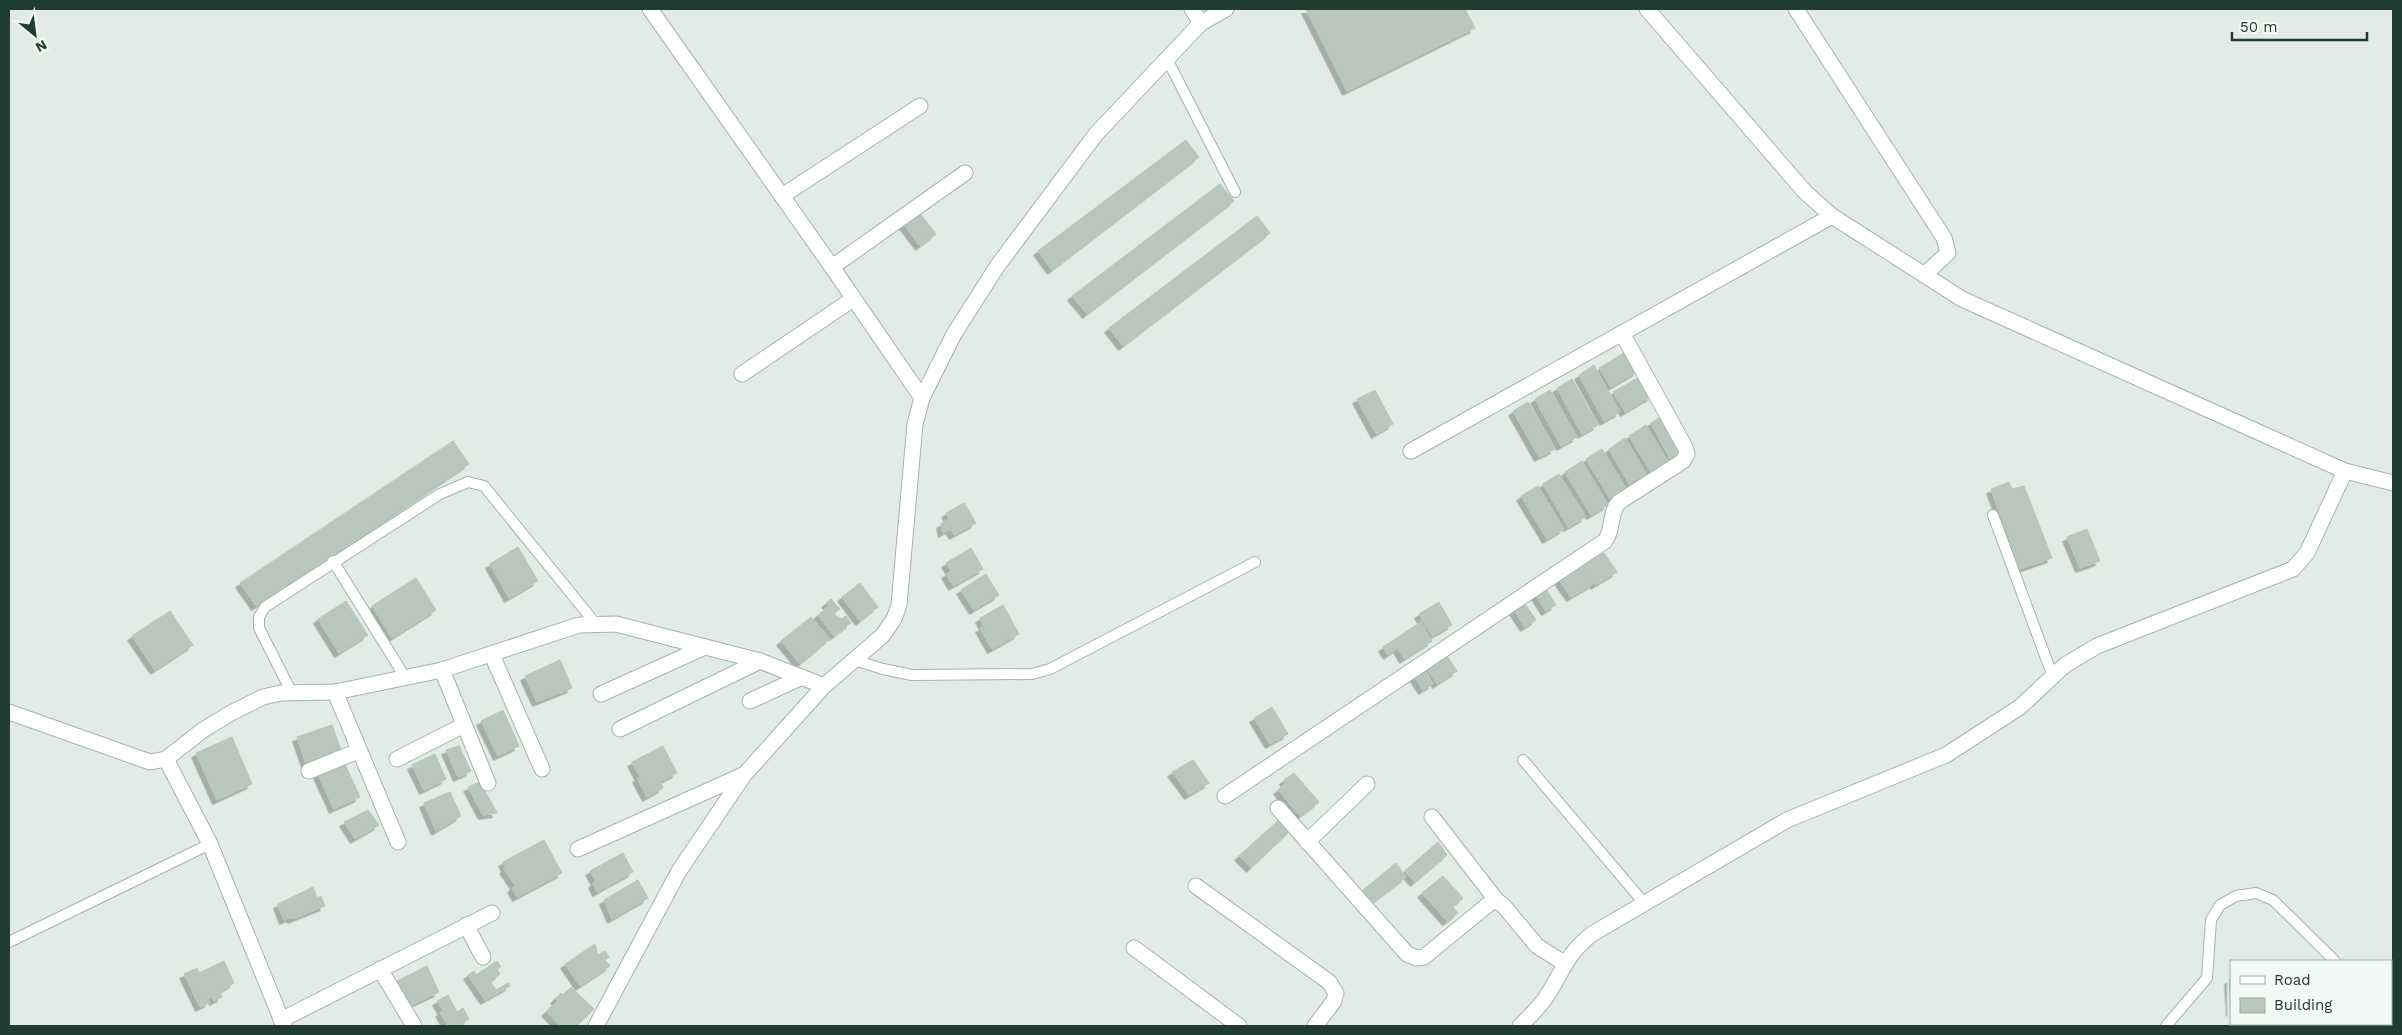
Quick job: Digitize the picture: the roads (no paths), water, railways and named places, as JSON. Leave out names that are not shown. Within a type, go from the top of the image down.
[{"type":"street","points":[[650,9],[832,266],[922,398]]},
{"type":"street","points":[[1192,9],[1202,23]]},
{"type":"street","points":[[596,1026],[679,871],[744,775],[824,686],[882,636],[894,619],[899,605],[915,424],[922,398],[954,334],[998,265],[1096,134],[1202,23],[1226,9]]},
{"type":"street","points":[[1647,9],[1805,192],[1832,216],[1924,275],[1962,299],[2345,471],[2393,482]]},
{"type":"street","points":[[1796,9],[1944,238],[1948,253],[1924,275]]},
{"type":"street","points":[[782,196],[920,106]]},
{"type":"street","points":[[832,266],[965,173]]},
{"type":"street","points":[[1411,450],[1832,216]]},
{"type":"street","points":[[742,374],[853,299]]},
{"type":"street","points":[[1225,796],[1605,541],[1611,532],[1614,508],[1619,502],[1684,461],[1687,454],[1684,447],[1622,333]]},
{"type":"street","points":[[1520,1026],[1538,1008],[1564,963],[1578,945],[1592,934],[1644,903],[1787,820],[1962,746],[2020,707],[2065,666],[2097,646],[2293,569],[2307,554],[2345,471]]},
{"type":"street","points":[[9,712],[150,762],[166,759],[203,730],[230,713],[264,697],[292,693],[334,692],[442,670],[579,625],[595,623],[616,624],[760,661],[824,686]]},
{"type":"street","points":[[601,694],[705,647]]},
{"type":"street","points":[[492,655],[542,769]]},
{"type":"street","points":[[620,729],[760,661]]},
{"type":"street","points":[[442,670],[488,783]]},
{"type":"street","points":[[750,701],[802,677]]},
{"type":"street","points":[[334,692],[398,842]]},
{"type":"street","points":[[397,759],[464,725]]},
{"type":"street","points":[[309,771],[358,751]]},
{"type":"street","points":[[166,759],[210,844],[282,1023],[380,969],[492,913]]},
{"type":"street","points":[[578,849],[744,775]]},
{"type":"street","points":[[1307,842],[1367,784]]},
{"type":"street","points":[[1278,808],[1407,954],[1417,958],[1424,957],[1490,903],[1497,902]]},
{"type":"street","points":[[1432,817],[1497,902],[1503,905],[1536,946],[1564,963]]},
{"type":"street","points":[[1196,886],[1329,982],[1336,994],[1334,1001],[1315,1026]]},
{"type":"street","points":[[466,926],[483,957]]},
{"type":"street","points":[[1134,948],[1239,1026]]},
{"type":"street","points":[[380,969],[414,1026]]},
{"type":"lane","points":[[1166,59],[1235,192]]},
{"type":"lane","points":[[292,693],[259,628],[259,617],[265,607],[333,561],[440,494],[468,482],[484,486],[595,623]]},
{"type":"lane","points":[[1993,515],[2053,677]]},
{"type":"lane","points":[[333,561],[404,677]]},
{"type":"lane","points":[[854,660],[882,669],[912,675],[1032,674],[1050,669],[1255,562]]},
{"type":"lane","points":[[1523,760],[1644,903]]},
{"type":"lane","points":[[9,942],[210,844]]},
{"type":"lane","points":[[2166,1026],[2207,978],[2211,920],[2220,905],[2236,896],[2256,893],[2272,900],[2334,960]]}]
